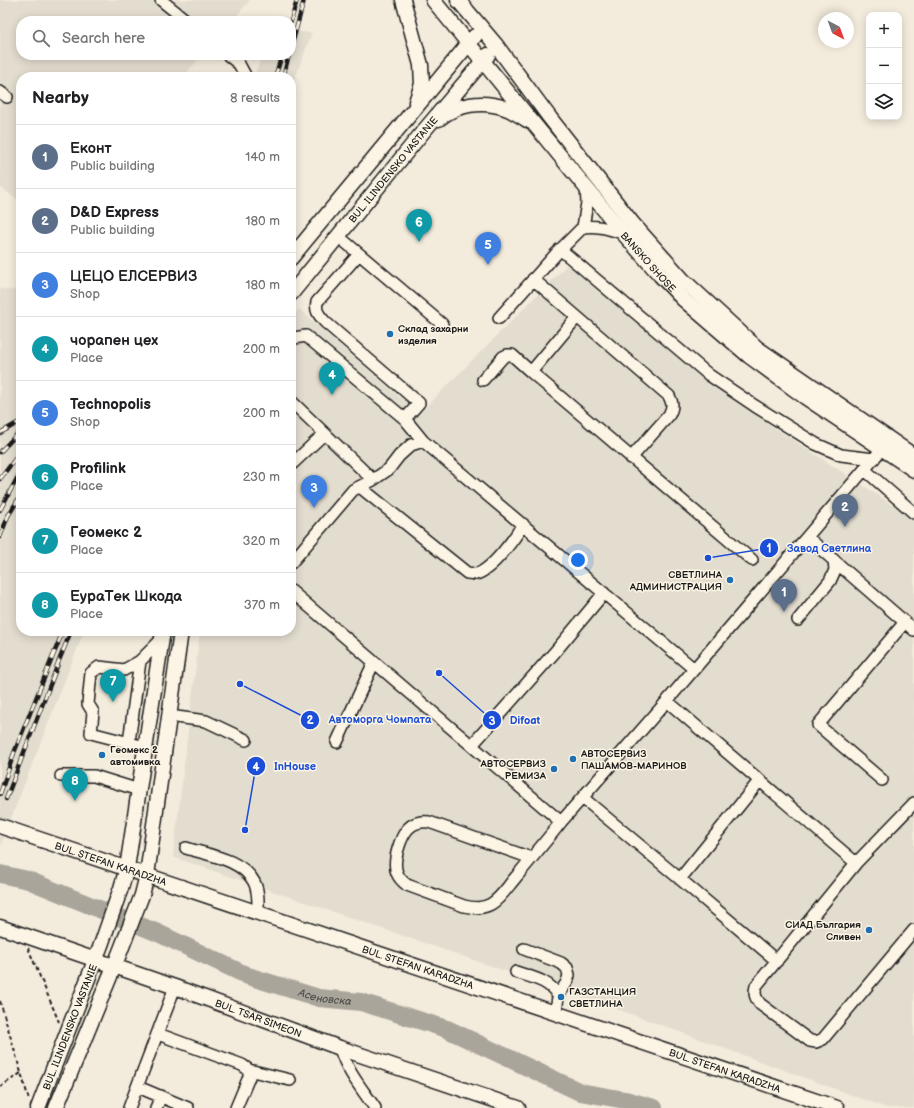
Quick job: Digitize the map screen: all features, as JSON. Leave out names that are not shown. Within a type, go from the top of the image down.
[{"type":"main road","points":[[403,0],[421,64],[422,84],[415,109]]},
{"type":"main road","name":"BANSKO SHOSE","points":[[433,0],[623,233],[683,299],[749,356],[805,397],[914,470]]},
{"type":"main road","name":"BANSKO SHOSE","points":[[458,0],[496,45],[550,118],[629,217],[683,280],[757,348],[882,449],[914,456]]},
{"type":"main road","points":[[296,252],[482,28]]},
{"type":"main road","name":"BUL. ILINDENSKO VASTANIE","points":[[296,288],[496,45]]},
{"type":"main road","points":[[422,133],[446,113],[468,105],[489,103],[505,108],[532,122]]},
{"type":"main road","points":[[126,868],[162,636]]},
{"type":"main road","points":[[147,875],[180,636]]},
{"type":"main road","name":"BUL. STEFAN KARADZHA","points":[[0,826],[837,1108]]},
{"type":"main road","name":"BUL. ILINDENSKO VASTANIE","points":[[31,1104],[95,960],[121,888],[126,868]]},
{"type":"main road","name":"BUL. ILINDENSKO VASTANIE","points":[[56,1108],[120,952],[142,895],[147,875]]},
{"type":"main road","name":"BUL. TSAR SIMEON","points":[[0,927],[175,987],[340,1048],[518,1108]]},
{"type":"street","points":[[161,0],[180,16]]},
{"type":"street","points":[[235,60],[240,64],[244,72]]},
{"type":"street","points":[[499,318],[583,226],[587,203],[586,187]]},
{"type":"street","points":[[583,226],[603,227],[623,233]]},
{"type":"street","points":[[338,236],[442,324]]},
{"type":"street","points":[[560,250],[709,375],[816,444],[841,455],[882,449]]},
{"type":"street","points":[[359,254],[317,302],[316,308],[319,315],[325,322],[419,403],[405,419]]},
{"type":"street","points":[[533,279],[669,396],[672,401],[672,408],[669,415],[632,458]]},
{"type":"street","points":[[531,372],[577,317]]},
{"type":"street","points":[[296,338],[306,336],[405,419],[423,441],[694,669]]},
{"type":"street","points":[[483,380],[503,356],[512,355],[752,560]]},
{"type":"street","points":[[296,406],[324,434],[346,452],[373,480]]},
{"type":"street","points":[[296,460],[324,434]]},
{"type":"street","points":[[296,557],[353,490],[373,480],[389,469],[411,444],[423,441]]},
{"type":"street","points":[[531,858],[429,822],[421,821],[410,827],[401,837],[396,857],[396,865],[397,873],[401,880],[407,885],[464,906],[482,908],[491,904],[498,898],[561,822],[667,701],[882,449]]},
{"type":"street","points":[[865,470],[914,513]]},
{"type":"street","points":[[360,487],[467,573],[476,574],[486,569],[513,540],[523,524]]},
{"type":"street","points":[[807,537],[914,630]]},
{"type":"street","points":[[798,620],[830,581],[835,570],[834,560]]},
{"type":"street","points":[[472,745],[554,653],[604,593]]},
{"type":"street","points":[[296,595],[561,822]]},
{"type":"street","points":[[882,780],[818,724],[905,622]]},
{"type":"street","points":[[145,747],[91,732],[93,712],[88,704],[91,673],[99,667],[124,670],[140,661],[161,636]]},
{"type":"street","points":[[129,742],[140,661]]},
{"type":"street","points":[[337,742],[374,662]]},
{"type":"street","points":[[667,701],[856,863]]},
{"type":"street","points":[[169,716],[206,721],[246,740]]},
{"type":"street","points":[[61,776],[94,776],[139,790]]},
{"type":"street","points":[[680,880],[760,780]]},
{"type":"street","points":[[583,798],[777,961]]},
{"type":"street","points":[[914,803],[856,863],[756,986],[754,992],[756,998],[760,1004],[810,1041],[816,1042],[828,1034],[914,930]]},
{"type":"street","points":[[186,848],[232,862],[245,871],[254,882],[258,897],[258,913]]},
{"type":"street","points":[[524,949],[561,962],[567,968],[569,975],[567,982],[558,996],[556,1013]]},
{"type":"street","points":[[516,972],[550,985],[555,989],[558,996]]},
{"type":"street","points":[[129,1108],[175,987]]},
{"type":"street","points":[[158,1034],[242,1065],[249,1070],[290,1080]]},
{"type":"street","points":[[340,1048],[348,1068],[375,1108]]},
{"type":"street","points":[[236,1108],[249,1077],[249,1070]]},
{"type":"street","points":[[138,1087],[188,1108]]},
{"type":"street","points":[[156,1108],[162,1096]]},
{"type":"path","points":[[27,947],[59,1022]]},
{"type":"path","points":[[0,1001],[31,1104]]},
{"type":"path","points":[[0,1087],[21,1073]]},
{"type":"path","points":[[31,1104],[32,1093]]},
{"type":"shaded area","points":[[0,0],[250,0],[236,16],[16,16],[16,60],[198,60],[187,72],[16,72],[16,198],[0,187]]},
{"type":"shaded area","points":[[296,31],[312,33],[296,76],[296,72],[256,72],[260,60],[296,60]]},
{"type":"shaded area","points":[[568,264],[766,422],[914,519],[914,1108],[887,1108],[631,1014],[173,857],[199,636],[296,636],[296,313],[299,309],[419,414]]},
{"type":"shaded area","points":[[0,289],[16,291],[16,636],[82,636],[0,847]]},
{"type":"waterway","name":"Асеновска","points":[[0,874],[28,880],[158,933],[248,976],[319,998],[361,1002],[447,1029],[580,1092],[625,1100],[654,1108]]},
{"type":"railway","points":[[292,16],[297,0]]},
{"type":"railway","points":[[296,30],[304,0]]},
{"type":"railway","points":[[277,72],[280,60]]},
{"type":"railway","points":[[284,72],[288,60]]},
{"type":"railway","points":[[0,433],[16,424]]},
{"type":"railway","points":[[0,452],[16,435]]},
{"type":"railway","points":[[0,479],[16,458]]},
{"type":"railway","points":[[0,510],[16,480]]},
{"type":"railway","points":[[0,537],[8,516],[16,503]]},
{"type":"railway","points":[[0,794],[14,753],[61,636]]},
{"type":"railway","points":[[56,668],[69,636]]},
{"type":"railway","points":[[6,799],[58,664]]},
{"type":"place","name":"Profilink","points":[[419,242]]},
{"type":"place","name":"Technopolis","points":[[488,265]]},
{"type":"place","name":"Склад захарни изделия","points":[[390,334]]},
{"type":"place","name":"чорапен цех","points":[[332,395]]},
{"type":"place","name":"ЦЕЦО ЕЛСЕРВИЗ","points":[[314,508]]},
{"type":"place","name":"D&D Express","points":[[845,527]]},
{"type":"place","name":"Завод Светлина","points":[[708,558]]},
{"type":"place","name":"СВЕТЛИНА АДМИНИСТРАЦИЯ","points":[[730,580]]},
{"type":"place","name":"Еконт","points":[[784,612]]},
{"type":"place","name":"Difoat","points":[[439,673]]},
{"type":"place","name":"Автоморга Чомпата","points":[[240,684]]},
{"type":"place","name":"Геомекс 2","points":[[113,702]]},
{"type":"place","name":"Геомекс 2 автомивка","points":[[102,755]]},
{"type":"place","name":"АВТОСЕРВИЗ ПАШАМОВ-МАРИНОВ","points":[[573,759]]},
{"type":"place","name":"АВТОСЕРВИЗ РЕМИЗА","points":[[554,769]]},
{"type":"place","name":"ЕураТек Шкода","points":[[75,801]]},
{"type":"place","name":"InHouse","points":[[245,830]]},
{"type":"place","name":"СИАД България Сливен","points":[[869,930]]},
{"type":"place","name":"ГАЗСТАНЦИЯ СВЕТЛИНА","points":[[561,997]]}]
